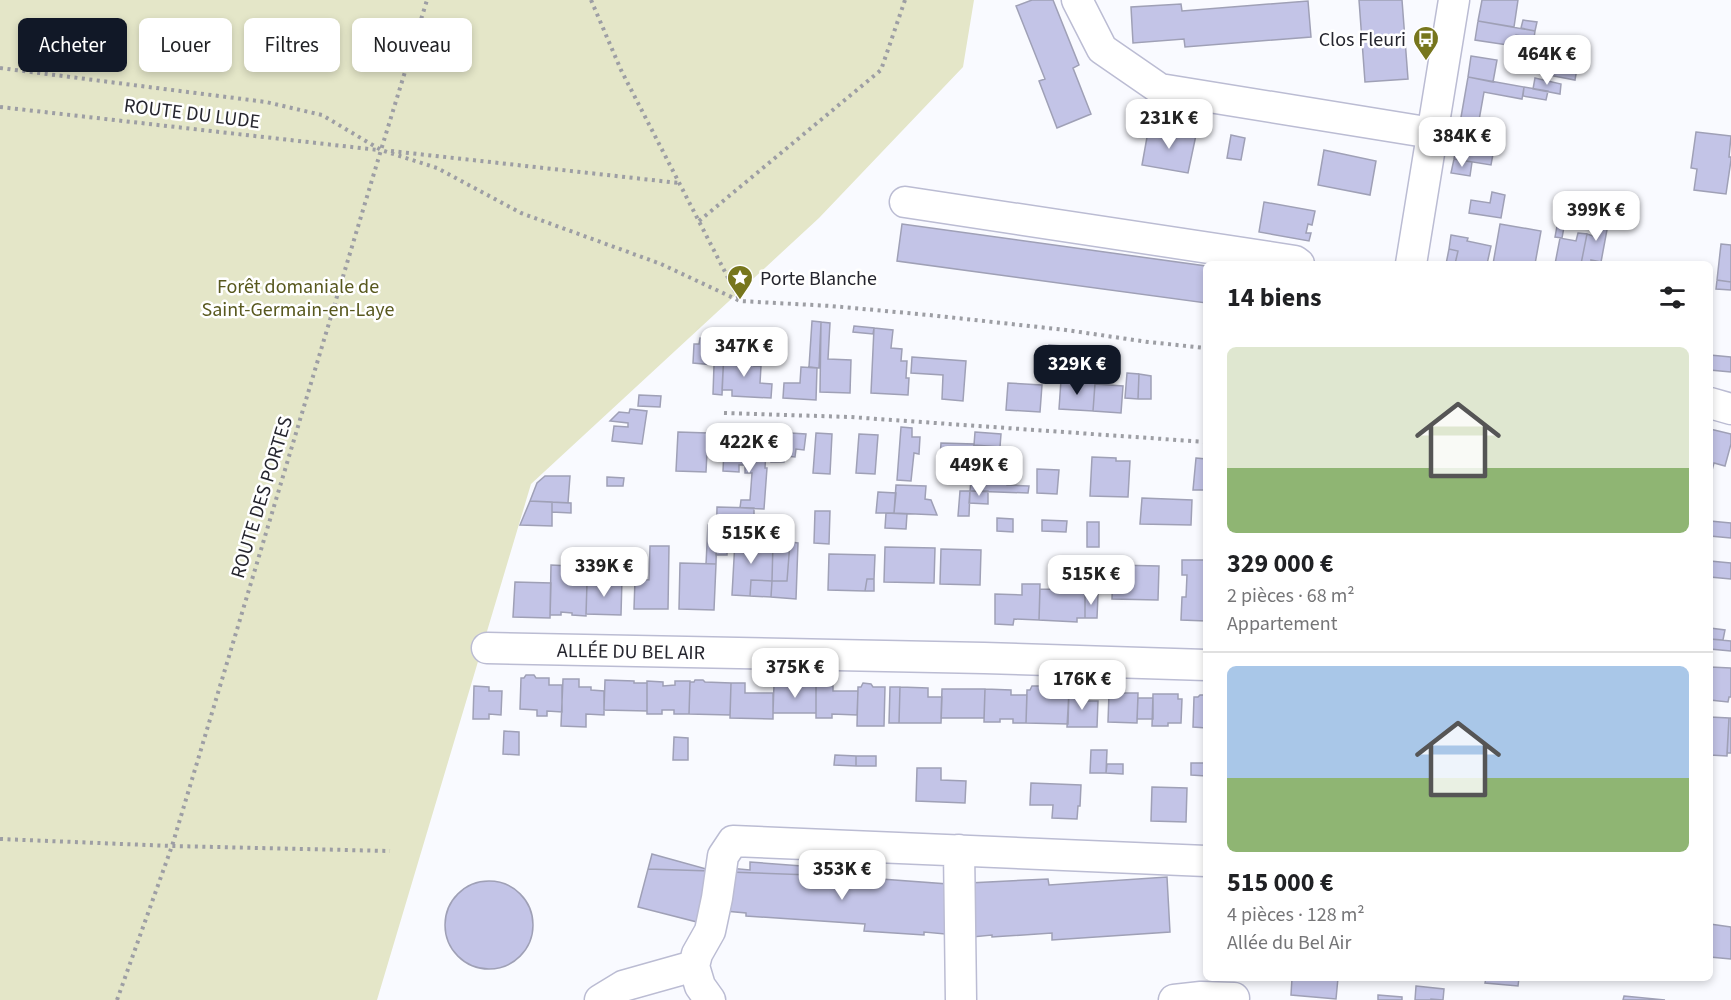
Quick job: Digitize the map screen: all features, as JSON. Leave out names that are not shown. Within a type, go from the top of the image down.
[{"type":"street","points":[[1077,0],[1102,49],[1160,89],[1432,134]]},
{"type":"street","points":[[1411,261],[1454,0]]},
{"type":"street","points":[[905,202],[1294,261]]},
{"type":"street","points":[[1713,404],[1731,409]]},
{"type":"street","name":"ALLÉE DU BEL AIR","points":[[487,648],[1203,665]]},
{"type":"street","points":[[710,1000],[700,986],[694,966],[697,954],[710,931],[723,856],[733,841],[1203,861]]},
{"type":"street","points":[[959,850],[961,1000]]},
{"type":"street","points":[[600,1000],[623,986],[694,966]]},
{"type":"street","points":[[1174,1000],[1234,992]]},
{"type":"path","name":"ROUTE DES PORTES","points":[[117,1000],[172,846],[428,0]]},
{"type":"path","points":[[591,0],[621,70],[741,301]]},
{"type":"path","points":[[699,221],[881,70],[905,0]]},
{"type":"path","points":[[0,68],[266,102],[321,115],[381,150],[437,168],[521,213],[661,264],[741,301],[886,311],[1066,330],[1203,348]]},
{"type":"path","name":"ROUTE DU LUDE","points":[[0,106],[381,150]]},
{"type":"path","points":[[381,150],[679,183]]},
{"type":"path","points":[[724,413],[850,417],[1203,442]]},
{"type":"path","points":[[0,839],[390,851]]},
{"type":"green space","name":"Forêt domaniale de Saint-Germain-en-Laye","points":[[0,0],[974,0],[963,67],[819,218],[531,484],[377,1000],[0,1000]]},
{"type":"building","points":[[1032,0],[1053,0],[1079,65],[1073,68],[1091,114],[1057,128],[1039,81],[1045,79],[1016,6]]},
{"type":"building","points":[[1359,0],[1402,0],[1408,79],[1365,82]]},
{"type":"building","points":[[1482,0],[1518,0],[1514,27],[1478,21]]},
{"type":"building","points":[[1308,1],[1311,37],[1185,47],[1184,39],[1133,43],[1131,7],[1181,4],[1182,11]]},
{"type":"building","points":[[1523,20],[1537,22],[1535,31],[1521,28]]},
{"type":"building","points":[[1478,21],[1535,31],[1534,38],[1516,35],[1514,46],[1475,40]]},
{"type":"building","points":[[1555,38],[1582,40],[1575,80],[1548,75]]},
{"type":"building","points":[[1471,56],[1497,60],[1493,82],[1468,77]]},
{"type":"building","points":[[1468,77],[1524,87],[1522,99],[1484,92],[1478,126],[1460,123]]},
{"type":"building","points":[[1535,78],[1561,84],[1560,94],[1533,89]]},
{"type":"building","points":[[1524,87],[1548,91],[1546,100],[1523,96]]},
{"type":"building","points":[[1149,126],[1196,135],[1188,173],[1142,165]]},
{"type":"building","points":[[1459,130],[1491,135],[1488,153],[1493,154],[1491,165],[1454,159]]},
{"type":"building","points":[[1696,132],[1731,136],[1729,157],[1731,160],[1726,194],[1694,190],[1697,169],[1691,168]]},
{"type":"building","points":[[1231,135],[1245,138],[1241,160],[1227,158]]},
{"type":"building","points":[[1324,150],[1376,161],[1370,195],[1318,185]]},
{"type":"building","points":[[1454,159],[1472,162],[1470,176],[1451,173]]},
{"type":"building","points":[[1492,192],[1505,195],[1501,218],[1469,213],[1471,200],[1490,203]]},
{"type":"building","points":[[1264,202],[1315,211],[1312,225],[1308,224],[1306,233],[1311,233],[1309,241],[1259,232]]},
{"type":"building","points":[[1561,204],[1568,206],[1562,238],[1555,237]]},
{"type":"building","points":[[1596,217],[1609,219],[1601,261],[1582,261],[1587,234],[1593,236]]},
{"type":"building","points":[[902,224],[1203,266],[1203,303],[897,261]]},
{"type":"building","points":[[1500,224],[1541,231],[1536,261],[1494,261]]},
{"type":"building","points":[[1578,233],[1587,234],[1582,261],[1556,261],[1560,238],[1576,241]]},
{"type":"building","points":[[1451,235],[1491,246],[1488,261],[1456,261],[1458,251],[1449,249]]},
{"type":"building","points":[[1721,244],[1731,245],[1731,282],[1717,280]]},
{"type":"building","points":[[1449,249],[1458,251],[1456,261],[1447,261]]},
{"type":"building","points":[[1717,280],[1731,282],[1731,290],[1716,289]]},
{"type":"building","points":[[812,321],[821,322],[819,368],[809,367]]},
{"type":"building","points":[[821,322],[830,323],[828,359],[851,360],[850,393],[820,392]]},
{"type":"building","points":[[854,326],[874,328],[873,334],[853,332]]},
{"type":"building","points":[[874,328],[893,330],[891,348],[902,349],[901,361],[907,361],[908,395],[871,393]]},
{"type":"building","points":[[711,332],[727,333],[722,395],[713,394],[714,365],[693,363],[694,344],[699,344],[700,338],[711,339]]},
{"type":"building","points":[[1049,345],[1063,346],[1061,368],[1048,367]]},
{"type":"building","points":[[724,352],[738,352],[738,364],[747,365],[748,359],[754,359],[754,366],[761,366],[760,383],[772,384],[771,398],[732,396],[732,390],[722,390]]},
{"type":"building","points":[[1713,355],[1731,357],[1731,372],[1713,370]]},
{"type":"building","points":[[912,357],[966,361],[963,401],[942,399],[943,375],[911,373]]},
{"type":"building","points":[[1040,366],[1052,367],[1052,377],[1039,376]]},
{"type":"building","points":[[801,367],[817,368],[816,400],[783,398],[784,383],[800,383]]},
{"type":"building","points":[[1127,373],[1139,374],[1138,399],[1125,398]]},
{"type":"building","points":[[1139,374],[1151,376],[1151,399],[1138,399]]},
{"type":"building","points":[[1061,380],[1095,383],[1093,411],[1059,409]]},
{"type":"building","points":[[1008,383],[1042,385],[1040,412],[1006,410]]},
{"type":"building","points":[[1095,384],[1123,386],[1121,413],[1093,411]]},
{"type":"building","points":[[639,395],[661,396],[660,407],[638,406]]},
{"type":"building","points":[[630,409],[647,411],[642,444],[612,441],[614,426],[628,427],[628,423],[610,421],[619,412],[629,413]]},
{"type":"building","points":[[720,427],[727,427],[726,442],[720,442]]},
{"type":"building","points":[[901,427],[912,428],[912,437],[920,437],[919,454],[914,453],[911,481],[897,480]]},
{"type":"building","points":[[1713,430],[1731,434],[1731,444],[1725,466],[1714,463],[1713,467]]},
{"type":"building","points":[[678,432],[708,433],[706,472],[676,471]]},
{"type":"building","points":[[774,432],[806,434],[804,450],[796,449],[795,457],[785,456],[784,462],[771,462]]},
{"type":"building","points":[[975,432],[1001,434],[1000,447],[974,445]]},
{"type":"building","points":[[816,433],[832,434],[830,474],[813,473]]},
{"type":"building","points":[[859,434],[878,435],[875,474],[856,473]]},
{"type":"building","points":[[941,443],[974,444],[971,476],[939,474]]},
{"type":"building","points":[[974,445],[1000,447],[998,481],[1007,482],[1007,485],[1029,486],[1028,493],[970,491],[971,480],[978,480],[979,467],[972,466]]},
{"type":"building","points":[[724,449],[766,452],[764,509],[740,508],[741,500],[750,500],[752,473],[745,473],[745,465],[739,465],[739,472],[723,471]]},
{"type":"building","points":[[1092,457],[1130,461],[1128,497],[1090,496]]},
{"type":"building","points":[[1196,458],[1203,459],[1203,490],[1193,490]]},
{"type":"building","points":[[1037,469],[1059,470],[1057,494],[1037,493]]},
{"type":"building","points":[[545,476],[570,476],[568,503],[530,501],[537,483]]},
{"type":"building","points":[[607,477],[624,478],[623,486],[607,486]]},
{"type":"building","points":[[896,485],[926,486],[925,499],[931,500],[937,515],[894,513]]},
{"type":"building","points":[[960,491],[970,491],[969,516],[958,516]]},
{"type":"building","points":[[970,491],[988,491],[988,504],[969,503]]},
{"type":"building","points":[[878,492],[896,493],[894,513],[876,513]]},
{"type":"building","points":[[1142,498],[1192,500],[1191,525],[1140,524]]},
{"type":"building","points":[[530,501],[552,502],[552,526],[520,525]]},
{"type":"building","points":[[552,502],[571,503],[571,513],[552,512]]},
{"type":"building","points":[[717,507],[754,508],[754,517],[728,515],[727,555],[716,555]]},
{"type":"building","points":[[815,511],[830,511],[829,544],[814,543]]},
{"type":"building","points":[[886,513],[907,514],[906,529],[885,528]]},
{"type":"building","points":[[997,518],[1013,519],[1013,532],[997,531]]},
{"type":"building","points":[[1042,520],[1067,521],[1066,532],[1042,531]]},
{"type":"building","points":[[1713,521],[1731,523],[1731,538],[1713,536]]},
{"type":"building","points":[[1087,522],[1099,522],[1099,547],[1087,547]]},
{"type":"building","points":[[708,525],[717,525],[716,564],[706,564]]},
{"type":"building","points":[[735,541],[773,542],[772,581],[751,580],[750,596],[732,595]]},
{"type":"building","points":[[773,542],[790,542],[787,581],[772,581]]},
{"type":"building","points":[[790,542],[798,543],[796,599],[771,597],[772,581],[787,581]]},
{"type":"building","points":[[650,546],[669,546],[668,609],[634,609],[635,579],[649,580]]},
{"type":"building","points":[[885,547],[935,548],[934,583],[884,582]]},
{"type":"building","points":[[941,549],[981,550],[980,585],[940,584]]},
{"type":"building","points":[[829,554],[875,555],[874,579],[867,579],[865,591],[828,590]]},
{"type":"building","points":[[1182,560],[1203,560],[1203,621],[1181,620],[1182,597],[1186,597],[1187,575],[1182,575]]},
{"type":"building","points":[[1713,561],[1731,563],[1731,579],[1713,577]]},
{"type":"building","points":[[680,563],[716,564],[714,610],[679,609]]},
{"type":"building","points":[[551,565],[570,566],[570,581],[587,582],[586,616],[561,612],[561,615],[550,615]]},
{"type":"building","points":[[1113,565],[1159,566],[1158,600],[1112,599]]},
{"type":"building","points":[[616,578],[622,578],[621,615],[586,614],[587,583],[616,584]]},
{"type":"building","points":[[867,579],[874,579],[874,591],[865,591]]},
{"type":"building","points":[[751,580],[772,581],[771,597],[750,596]]},
{"type":"building","points":[[515,582],[551,583],[550,618],[513,617]]},
{"type":"building","points":[[1022,584],[1040,584],[1039,620],[1014,619],[1013,625],[995,624],[995,594],[1022,595]]},
{"type":"building","points":[[1040,589],[1078,590],[1077,593],[1085,593],[1085,618],[1077,618],[1077,622],[1039,620]]},
{"type":"building","points":[[1085,593],[1098,594],[1097,618],[1085,618]]},
{"type":"building","points":[[1713,628],[1725,630],[1723,640],[1713,639]]},
{"type":"building","points":[[1713,639],[1731,641],[1731,651],[1713,649]]},
{"type":"building","points":[[1713,667],[1731,668],[1731,697],[1728,702],[1713,700]]},
{"type":"building","points":[[526,675],[549,678],[549,685],[562,685],[562,712],[547,711],[547,716],[537,716],[537,710],[520,709],[521,678]]},
{"type":"building","points":[[563,679],[579,679],[579,687],[591,687],[591,690],[604,691],[604,715],[586,714],[586,727],[561,726]]},
{"type":"building","points":[[605,680],[647,683],[647,711],[604,710]]},
{"type":"building","points":[[695,680],[731,683],[730,715],[689,714],[690,682]]},
{"type":"building","points":[[647,681],[663,682],[663,686],[675,685],[675,681],[690,681],[689,714],[674,714],[674,710],[662,710],[662,714],[647,714]]},
{"type":"building","points":[[731,683],[745,683],[745,693],[773,693],[773,719],[730,718]]},
{"type":"building","points":[[863,683],[871,684],[873,687],[885,687],[884,726],[857,726],[858,687],[861,687]]},
{"type":"building","points":[[774,684],[816,685],[816,713],[773,713]]},
{"type":"building","points":[[816,685],[833,686],[833,691],[858,691],[857,715],[832,714],[832,718],[816,718]]},
{"type":"building","points":[[474,686],[489,687],[489,691],[502,691],[501,715],[489,714],[489,719],[473,719]]},
{"type":"building","points":[[1032,686],[1041,686],[1043,691],[1069,691],[1068,724],[1026,723],[1027,690],[1030,690]]},
{"type":"building","points":[[890,687],[900,687],[899,723],[889,723]]},
{"type":"building","points":[[900,687],[928,688],[928,697],[942,697],[941,723],[899,723]]},
{"type":"building","points":[[942,689],[985,689],[984,718],[941,718]]},
{"type":"building","points":[[985,689],[1011,690],[1011,695],[1027,695],[1026,723],[1013,723],[1013,719],[984,722]]},
{"type":"building","points":[[1069,691],[1085,692],[1084,701],[1098,701],[1097,727],[1067,727]]},
{"type":"building","points":[[1109,693],[1138,693],[1137,723],[1108,722]]},
{"type":"building","points":[[1153,694],[1178,694],[1178,699],[1182,699],[1181,723],[1152,726]]},
{"type":"building","points":[[1203,695],[1203,728],[1193,727],[1194,697]]},
{"type":"building","points":[[1138,698],[1153,698],[1153,719],[1137,719]]},
{"type":"building","points":[[1713,717],[1729,718],[1727,756],[1713,755]]},
{"type":"building","points":[[1729,718],[1731,718],[1731,753],[1727,753]]},
{"type":"building","points":[[504,731],[519,732],[519,755],[503,754]]},
{"type":"building","points":[[674,737],[688,738],[688,760],[673,760]]},
{"type":"building","points":[[1091,750],[1107,750],[1106,773],[1090,773]]},
{"type":"building","points":[[835,755],[856,756],[856,766],[834,765]]},
{"type":"building","points":[[856,756],[876,756],[876,766],[856,766]]},
{"type":"building","points":[[1191,763],[1203,763],[1203,776],[1191,775]]},
{"type":"building","points":[[1107,764],[1123,764],[1123,774],[1106,773]]},
{"type":"building","points":[[917,768],[941,768],[941,780],[966,781],[965,803],[916,801]]},
{"type":"building","points":[[1031,783],[1081,785],[1077,819],[1052,818],[1053,805],[1030,805]]},
{"type":"building","points":[[1152,787],[1187,788],[1186,822],[1151,821]]},
{"type":"building","points":[[652,854],[710,870],[710,871],[648,869]]},
{"type":"building","points":[[750,862],[869,871],[868,877],[729,872],[729,868],[750,870]]},
{"type":"building","points":[[648,869],[710,871],[697,922],[638,907]]},
{"type":"building","points":[[729,872],[868,877],[948,884],[945,934],[864,931],[865,924],[746,916],[746,913],[725,911]]},
{"type":"building","points":[[1167,877],[1170,932],[1052,940],[1052,933],[972,937],[969,883],[1048,879],[1049,885]]},
{"type":"building","points":[[489,881],[506,884],[520,894],[530,908],[533,925],[530,942],[520,956],[506,966],[489,969],[472,966],[458,956],[448,942],[445,925],[448,908],[458,894],[472,884]]},
{"type":"building","points":[[1713,924],[1731,927],[1731,959],[1713,957]]},
{"type":"building","points":[[1292,981],[1338,981],[1336,999],[1291,995]]},
{"type":"building","points":[[1485,981],[1519,981],[1518,986],[1485,983]]},
{"type":"building","points":[[1416,986],[1444,989],[1443,1000],[1415,1000]]},
{"type":"building","points":[[1378,995],[1402,997],[1402,1000],[1378,1000]]},
{"type":"building","points":[[1624,996],[1665,1000],[1623,1000]]},
{"type":"place","name":"Clos Fleuri","points":[[1426,62]]},
{"type":"place","name":"Porte Blanche","points":[[740,301]]}]
